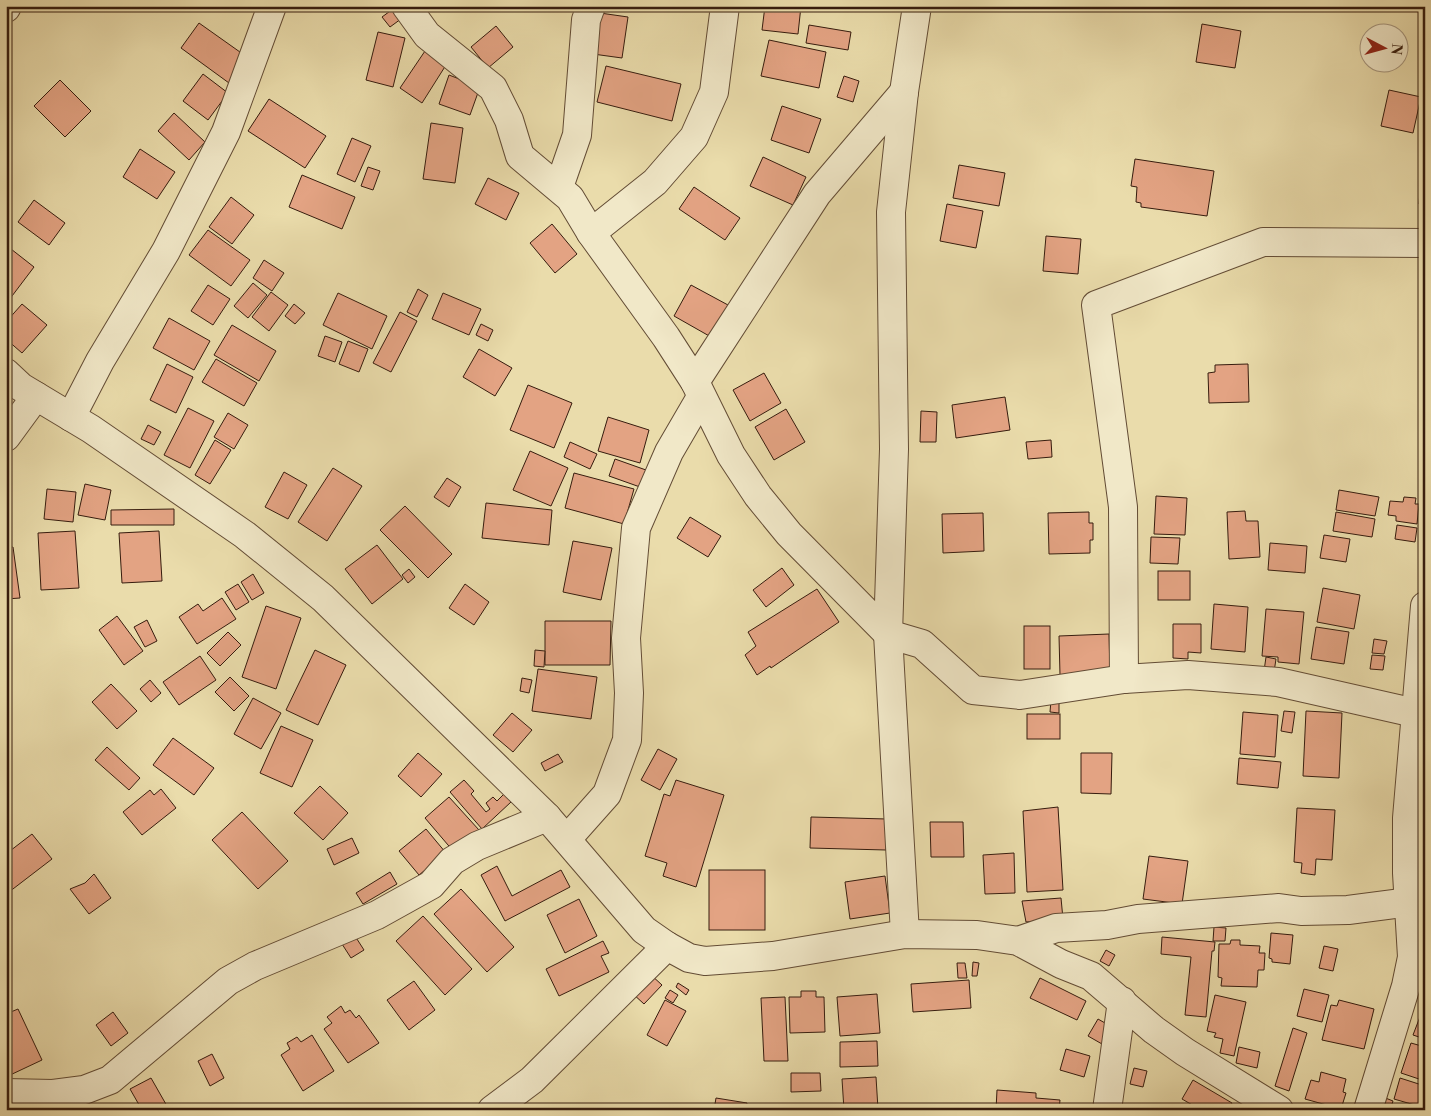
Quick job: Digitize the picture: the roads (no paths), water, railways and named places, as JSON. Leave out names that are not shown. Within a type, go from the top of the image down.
[{"type":"street","points":[[71,417],[100,361],[166,251],[226,132],[272,6]]},
{"type":"street","points":[[406,6],[427,35],[493,88],[509,120],[520,156],[570,198],[591,234],[666,336],[698,389],[731,456],[758,496],[789,534],[888,634],[922,644],[973,690],[1020,695],[1124,679],[1188,675],[1278,682],[1414,713]]},
{"type":"street","points":[[559,187],[577,135],[586,20],[591,6]]},
{"type":"street","points":[[591,234],[655,182],[694,137],[714,92],[725,6]]},
{"type":"street","points":[[905,934],[888,634],[894,449],[891,212],[904,92],[917,6]]},
{"type":"street","points":[[567,839],[606,794],[627,740],[629,693],[626,638],[636,528],[669,452],[698,389],[817,194],[904,92]]},
{"type":"street","points":[[1124,679],[1123,506],[1096,305],[1263,242],[1425,242]]},
{"type":"street","points":[[6,373],[21,387],[71,417],[245,535],[323,598],[437,706],[547,817],[644,930],[689,958],[705,961],[773,956],[905,934],[976,936],[1018,940],[1056,928],[1107,925],[1138,919],[1278,908],[1301,911],[1348,910],[1417,901]]},
{"type":"street","points":[[6,437],[36,396]]},
{"type":"street","points":[[1368,1110],[1406,986],[1412,957],[1417,901],[1407,873],[1407,818],[1414,713],[1422,677],[1425,606]]},
{"type":"street","points":[[6,1093],[54,1094],[84,1090],[110,1080],[228,981],[255,966],[377,915],[431,885],[452,861],[477,846],[547,817]]},
{"type":"street","points":[[1018,940],[1061,964],[1091,976],[1154,1030],[1184,1052],[1279,1110]]},
{"type":"street","points":[[492,1110],[532,1080],[667,946]]},
{"type":"street","points":[[1107,1110],[1122,1001]]}]
